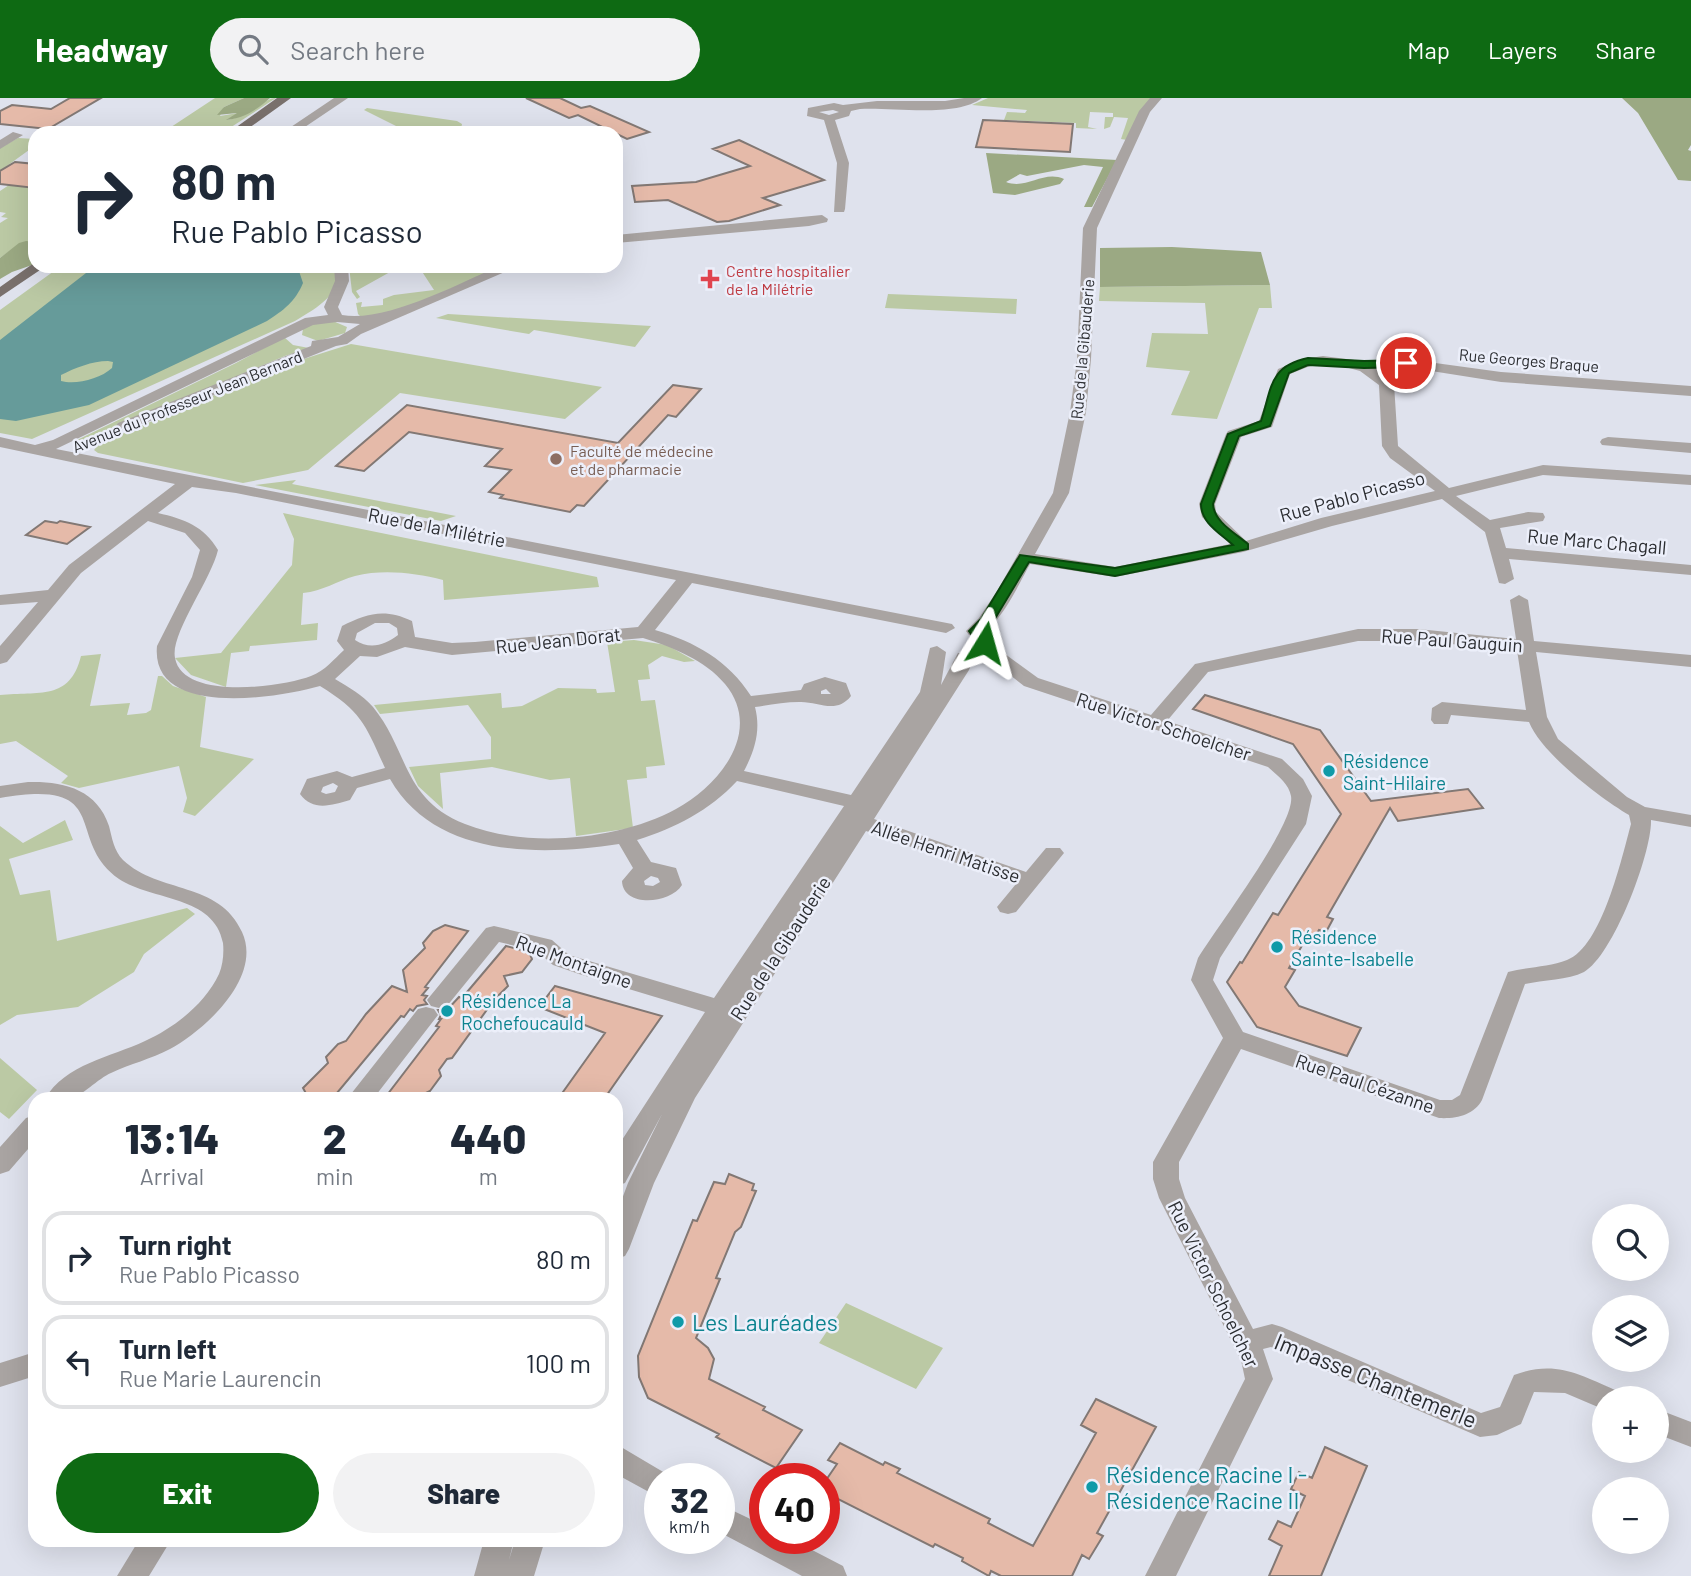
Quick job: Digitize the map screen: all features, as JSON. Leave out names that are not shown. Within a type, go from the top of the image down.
[{"type":"main road","points":[[244,126],[285,98]]},
{"type":"main road","points":[[0,291],[28,273]]},
{"type":"street","points":[[304,126],[342,98]]},
{"type":"street","points":[[843,109],[845,114],[829,118],[816,117],[810,112],[824,106],[843,109],[869,102],[954,103],[976,98]]},
{"type":"street","name":"Rue de la Gibauderie","points":[[623,1162],[632,1143],[728,1011],[960,670],[1061,493],[1078,412],[1084,359],[1090,228],[1145,111],[1156,98]]},
{"type":"street","points":[[623,238],[822,219],[840,220],[849,216],[849,213],[839,209],[843,163],[829,118]]},
{"type":"street","points":[[0,145],[17,135]]},
{"type":"street","points":[[337,317],[331,307],[342,281],[341,273]]},
{"type":"street","name":"Avenue du Professeur Jean Bernard","points":[[310,321],[337,317],[354,326],[392,316],[495,273]]},
{"type":"street","name":"Avenue du Professeur Jean Bernard","points":[[32,449],[58,444],[293,330],[310,321],[337,294]]},
{"type":"street","name":"Avenue du Professeur Jean Bernard","points":[[54,455],[348,338],[354,326]]},
{"type":"street","name":"Avenue du Professeur Jean Bernard","points":[[293,330],[294,338],[299,342],[330,344]]},
{"type":"street","name":"Rue Georges Braque","points":[[1243,547],[1208,513],[1207,504],[1234,434],[1266,424],[1283,372],[1296,364],[1318,361],[1364,365],[1406,363],[1501,377],[1691,391]]},
{"type":"street","name":"Rue Marc Chagall","points":[[1364,365],[1386,384],[1390,446],[1396,454],[1493,530],[1505,579]]},
{"type":"street","name":"Avenue du Professeur Jean Bernard","points":[[54,455],[62,444],[126,414],[134,407]]},
{"type":"street","name":"Rue de la Milétrie","points":[[0,442],[54,455],[875,613],[900,621],[938,639]]},
{"type":"street","points":[[1608,442],[1691,448]]},
{"type":"street","name":"Rue Pablo Picasso","points":[[1025,558],[1115,572],[1243,547],[1543,470],[1691,480]]},
{"type":"street","points":[[0,658],[75,569],[190,480]]},
{"type":"street","points":[[146,515],[190,528],[200,535],[209,550],[205,567],[166,645],[166,664],[171,672],[199,688],[231,694],[262,693],[322,680],[356,649]]},
{"type":"street","points":[[1487,526],[1537,517]]},
{"type":"street","name":"Rue Marc Chagall","points":[[1499,553],[1691,570]]},
{"type":"street","name":"Rue Jean Dorat","points":[[403,641],[452,649],[644,632],[688,577]]},
{"type":"street","points":[[0,600],[53,595]]},
{"type":"street","points":[[1519,600],[1537,717],[1544,735],[1620,802],[1639,812],[1691,821]]},
{"type":"street","points":[[372,618],[392,618],[406,625],[407,636],[403,641],[381,650],[356,649],[346,640],[348,630],[372,618]]},
{"type":"street","points":[[938,639],[966,628],[975,645]]},
{"type":"street","points":[[322,680],[352,698],[367,713],[411,796],[447,823],[476,834],[532,845],[593,842],[625,837],[680,817],[701,804],[732,774],[747,741],[749,726],[745,702],[732,680],[713,663],[686,646],[644,632]]},
{"type":"street","name":"Rue Paul Gauguin","points":[[1156,722],[1202,668],[1344,638],[1418,635],[1691,660]]},
{"type":"street","points":[[938,639],[975,645]]},
{"type":"street","name":"Rue de la Gibauderie","points":[[863,810],[930,692],[938,639]]},
{"type":"street","name":"Rue Victor Schoelcher","points":[[975,645],[1031,682],[1275,763],[1292,779],[1302,795],[1304,807],[1296,824],[1209,958],[1202,980],[1235,1038],[1166,1162],[1166,1179],[1172,1198],[1255,1360],[1259,1379],[1160,1576]]},
{"type":"street","points":[[745,702],[810,695]]},
{"type":"street","points":[[1440,719],[1442,708],[1537,717]]},
{"type":"street","points":[[349,784],[396,771]]},
{"type":"street","name":"Allée Henri Matisse","points":[[732,774],[863,810],[1030,881]]},
{"type":"street","points":[[0,792],[39,788],[68,792],[82,799],[92,809],[111,861],[122,872],[136,880],[183,894],[205,904],[230,928],[235,942],[234,961],[227,984],[196,1019],[160,1044],[92,1071],[66,1092]]},
{"type":"street","name":"Rue Paul Cézanne","points":[[1235,1038],[1439,1109],[1463,1107],[1470,1100],[1516,978],[1576,966],[1584,961],[1613,915],[1621,898],[1642,824],[1639,812]]},
{"type":"street","points":[[625,837],[645,870]]},
{"type":"street","name":"Allée Henri Matisse","points":[[1008,907],[1053,853]]},
{"type":"street","name":"Rue Montaigne","points":[[365,1092],[494,933],[544,945],[561,960],[587,969],[728,1011]]},
{"type":"street","name":"Rue de la Gibauderie","points":[[623,1232],[664,1134],[728,1011]]},
{"type":"street","points":[[0,1164],[28,1132]]},
{"type":"street","name":"Impasse Chantemerle","points":[[1245,1342],[1272,1335],[1480,1425],[1497,1423],[1511,1415],[1524,1383],[1541,1378],[1558,1378],[1592,1392]]},
{"type":"street","points":[[0,1375],[28,1366]]},
{"type":"street","points":[[1669,1426],[1691,1435]]},
{"type":"street","points":[[623,1463],[644,1477]]},
{"type":"street","points":[[735,1525],[832,1576]]},
{"type":"street","points":[[132,1576],[151,1547]]},
{"type":"street","points":[[489,1576],[497,1547]]},
{"type":"street","points":[[519,1576],[528,1547]]},
{"type":"shaded area","points":[[215,98],[244,98],[224,107],[220,116],[238,113],[227,120],[276,98],[233,126],[173,126]]},
{"type":"shaded area","points":[[244,98],[270,98],[255,110],[238,118],[226,120],[237,113],[217,115],[224,107]]},
{"type":"shaded area","points":[[988,98],[1151,98],[1141,110],[1127,140],[1121,139],[1128,118],[1114,117],[1110,127],[1104,129],[1105,117],[1113,117],[1113,113],[1090,112],[1088,127],[1097,129],[1076,128],[1076,123],[1004,120],[1007,112],[1025,113],[1027,110],[972,105]]},
{"type":"shaded area","points":[[1622,98],[1691,98],[1691,145],[1688,150],[1691,151],[1691,181],[1678,180],[1638,113]]},
{"type":"shaded area","points":[[367,108],[457,121],[462,124],[396,126],[364,110]]},
{"type":"shaded area","points":[[18,138],[28,139],[28,151],[0,171],[0,148]]},
{"type":"shaded area","points":[[986,153],[1117,160],[1092,207],[1084,207],[1103,167],[1084,165],[1027,176],[1020,174],[1006,182],[1021,184],[1049,177],[1064,179],[1060,184],[1015,195],[993,193]]},
{"type":"shaded area","points":[[9,185],[28,187],[28,243],[18,245],[0,258],[0,223],[8,218],[1,217],[6,213],[0,212],[0,191]]},
{"type":"shaded area","points":[[28,241],[28,266],[0,279],[0,258],[19,243]]},
{"type":"shaded area","points":[[1172,247],[1261,252],[1270,285],[1100,287],[1100,248]]},
{"type":"shaded area","points":[[51,273],[338,273],[336,285],[326,300],[295,321],[32,439],[0,433],[0,310]]},
{"type":"shaded area","points":[[86,273],[300,273],[303,283],[296,295],[288,305],[267,321],[89,405],[16,421],[0,419],[0,340]],"holes":[[[96,362],[113,362],[112,368],[95,378],[81,382],[61,381],[61,375]]]},
{"type":"shaded area","points":[[350,273],[388,273],[356,291],[360,297],[357,299],[352,292]]},
{"type":"shaded area","points":[[423,273],[488,273],[388,315],[361,317],[358,314],[356,303],[362,302],[361,307],[383,305],[383,299],[394,295],[434,290]]},
{"type":"shaded area","points":[[1270,285],[1272,308],[1259,308],[1217,419],[1171,415],[1190,371],[1146,367],[1152,333],[1208,334],[1205,303],[1099,301],[1100,287]]},
{"type":"shaded area","points":[[888,294],[1017,299],[1016,314],[885,308]]},
{"type":"shaded area","points":[[448,314],[651,326],[635,347],[534,330],[529,334],[436,318]]},
{"type":"shaded area","points":[[333,321],[347,327],[345,333],[318,341],[302,335],[303,329],[313,324]]},
{"type":"shaded area","points":[[284,337],[293,345],[309,348],[82,441],[77,440],[236,363]]},
{"type":"shaded area","points":[[351,344],[602,387],[565,419],[400,393],[308,470],[243,483],[94,450],[100,443],[291,363]]},
{"type":"shaded area","points":[[296,480],[292,484],[456,516],[441,521],[255,485]]},
{"type":"shaded area","points":[[283,513],[597,577],[599,587],[444,600],[443,580],[399,573],[355,576],[303,593],[301,625],[318,623],[317,640],[250,646],[249,651],[231,653],[226,687],[191,675],[175,658],[221,653],[292,565],[294,539]]},
{"type":"shaded area","points":[[634,640],[667,645],[695,661],[684,662],[662,656],[648,665],[650,679],[638,680],[641,701],[655,700],[665,765],[646,767],[647,778],[627,780],[633,828],[576,836],[570,778],[550,780],[492,767],[440,773],[443,809],[418,786],[409,767],[491,759],[491,737],[468,705],[380,714],[374,705],[501,693],[502,708],[522,706],[558,688],[596,689],[597,693],[615,692],[607,642]]},
{"type":"shaded area","points":[[101,654],[90,706],[130,703],[127,715],[146,713],[151,710],[158,676],[162,676],[173,686],[206,697],[200,747],[254,759],[195,816],[183,812],[187,798],[179,766],[79,788],[61,783],[68,776],[16,741],[0,744],[0,695],[40,693],[61,687],[69,681],[81,656]]},
{"type":"shaded area","points":[[65,820],[73,840],[9,859],[20,895],[50,890],[57,941],[187,908],[195,914],[144,954],[134,972],[78,1007],[17,1015],[0,1025],[0,826],[23,843]]},
{"type":"shaded area","points":[[0,1058],[37,1090],[28,1092],[28,1099],[9,1119],[0,1112]]},
{"type":"shaded area","points":[[846,1303],[943,1348],[916,1389],[819,1343]]},
{"type":"building","points":[[70,98],[101,98],[53,126],[0,124],[0,111],[12,105],[51,109]]},
{"type":"building","points":[[526,98],[560,98],[581,108],[590,106],[649,132],[627,139],[623,137],[623,126],[600,126],[578,115],[569,118]]},
{"type":"building","points":[[983,120],[1073,124],[1070,152],[976,147]]},
{"type":"building","points":[[739,140],[824,180],[763,198],[780,205],[729,221],[717,222],[668,200],[635,202],[632,186],[696,182],[750,166],[713,149]]},
{"type":"building","points":[[15,162],[28,163],[28,187],[0,184],[0,171]]},
{"type":"building","name":"Faculté de médecine et de pharmacie","points":[[673,385],[701,389],[676,417],[668,415],[584,506],[577,505],[570,512],[500,498],[503,495],[489,492],[511,470],[485,466],[502,449],[409,432],[364,471],[336,466],[407,405],[618,443]]},
{"type":"building","points":[[45,521],[90,527],[67,544],[26,535]]},
{"type":"building","points":[[1205,695],[1320,730],[1371,801],[1468,789],[1483,808],[1398,821],[1390,808],[1327,917],[1333,919],[1326,932],[1319,930],[1313,940],[1307,937],[1289,968],[1295,970],[1285,987],[1299,1006],[1361,1028],[1347,1056],[1257,1027],[1227,982],[1273,913],[1278,915],[1341,814],[1293,744],[1193,709]]},
{"type":"building","points":[[445,925],[468,931],[425,987],[428,988],[422,995],[427,996],[424,1000],[427,1004],[417,1006],[413,1011],[410,1009],[404,1017],[401,1016],[338,1092],[305,1092],[303,1088],[328,1063],[326,1057],[338,1044],[346,1041],[392,986],[407,992],[403,970],[425,948],[423,943],[433,931]]},
{"type":"building","points":[[506,946],[529,952],[532,959],[522,972],[504,976],[508,986],[494,1000],[452,1058],[447,1059],[439,1070],[441,1076],[430,1091],[389,1092],[439,1027],[436,1026],[441,1019],[438,1010],[448,1009],[459,997],[462,998]]},
{"type":"building","points":[[555,986],[662,1016],[609,1092],[563,1092],[605,1033],[539,1007]]},
{"type":"building","name":"Les Lauréades","points":[[729,1174],[754,1184],[752,1190],[756,1191],[716,1278],[720,1279],[696,1338],[708,1348],[714,1359],[709,1379],[765,1407],[763,1410],[802,1430],[779,1463],[766,1463],[716,1437],[719,1434],[648,1398],[639,1377],[638,1356],[693,1220],[697,1221],[714,1182],[725,1184]]},
{"type":"building","name":"Résidence Racine I - Résidence Racine II","points":[[1096,1399],[1156,1427],[1097,1533],[1103,1536],[1089,1559],[1082,1555],[1072,1576],[1001,1576],[991,1571],[989,1576],[962,1561],[963,1558],[935,1544],[933,1547],[840,1500],[840,1463],[828,1460],[840,1443],[883,1465],[885,1462],[900,1469],[897,1473],[990,1519],[988,1523],[1033,1546],[1096,1433],[1081,1425]]},
{"type":"building","points":[[1325,1447],[1367,1466],[1321,1576],[1269,1576],[1282,1546],[1269,1539],[1278,1521],[1291,1527],[1305,1496],[1291,1489],[1299,1472],[1312,1478]]},
{"type":"place","name":"Centre hospitalier de la Milétrie","points":[[710,279]]},
{"type":"place","name":"Faculté de médecine et de pharmacie","points":[[556,459]]},
{"type":"place","name":"Résidence Saint-Hilaire","points":[[1329,771]]},
{"type":"place","name":"Résidence Sainte-Isabelle","points":[[1277,947]]},
{"type":"place","name":"Résidence La Rochefoucauld","points":[[447,1011]]},
{"type":"place","name":"Les Lauréades","points":[[678,1322]]},
{"type":"place","name":"Résidence Racine I - Résidence Racine II","points":[[1092,1487]]},
{"type":"route","points":[[985,643],[975,631],[986,622],[1025,558],[1115,572],[1243,547],[1213,521],[1207,504],[1234,434],[1266,424],[1283,372],[1296,364],[1318,361],[1364,365],[1406,363]]}]
